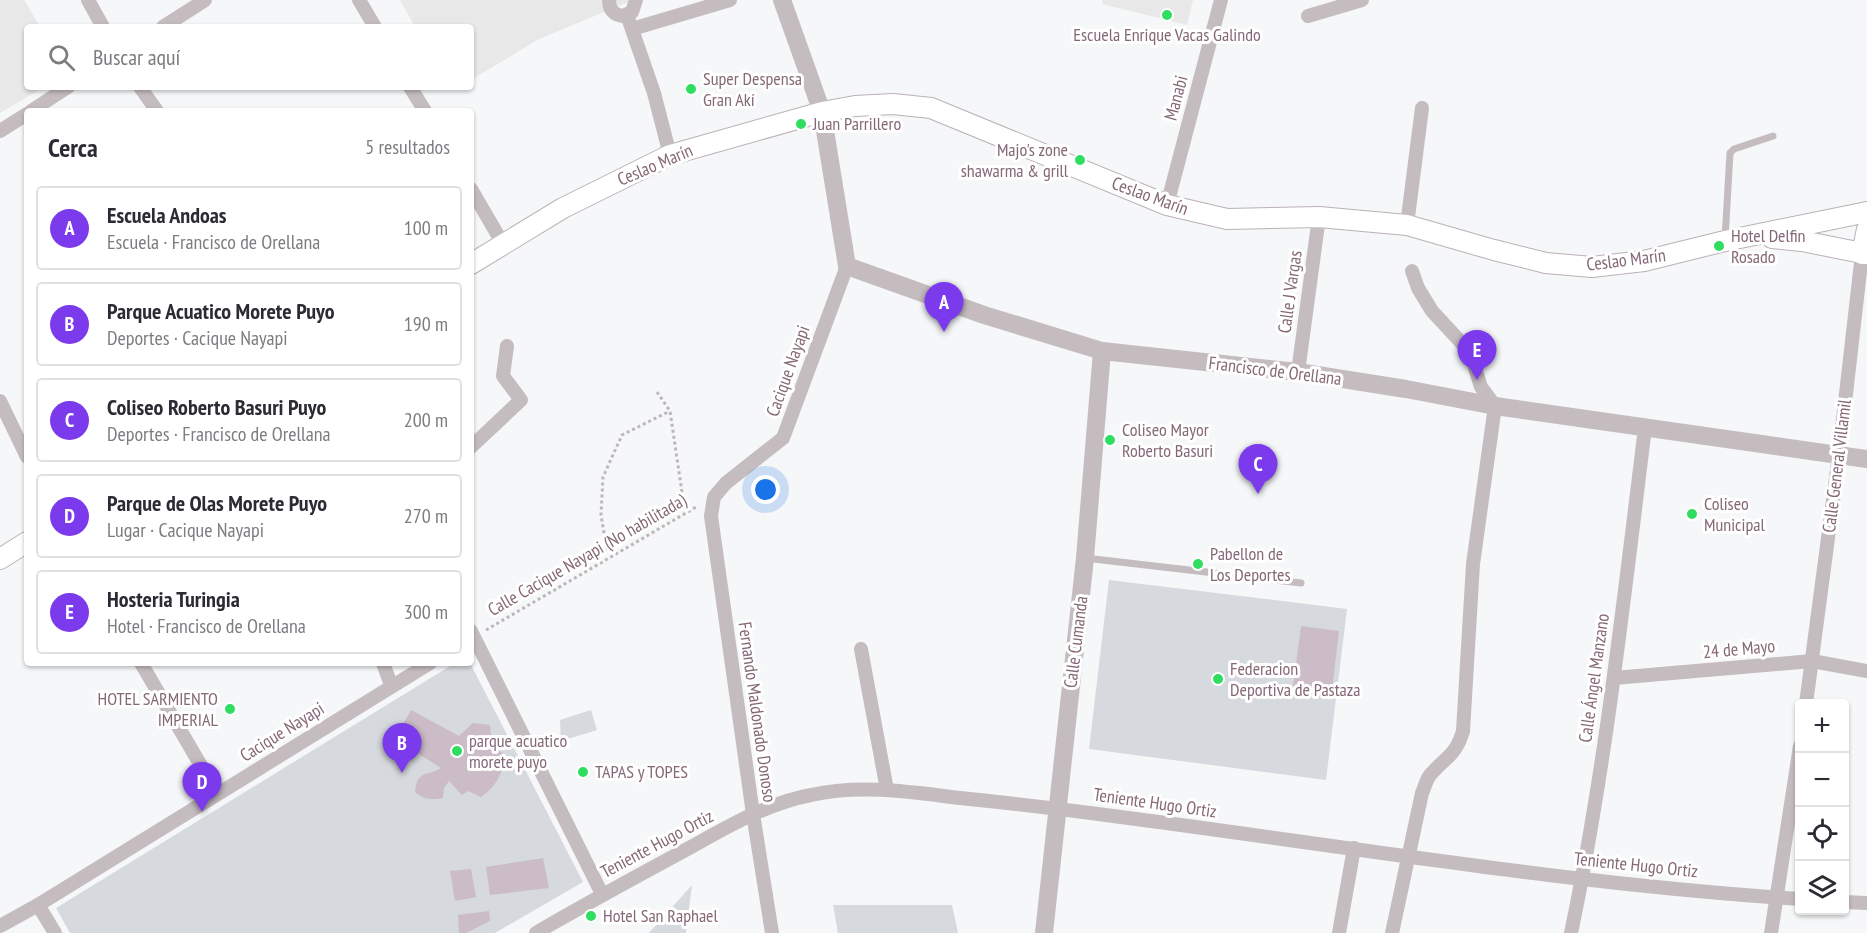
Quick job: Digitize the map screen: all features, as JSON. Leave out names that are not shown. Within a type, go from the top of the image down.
[{"type":"main road","name":"Ceslao Marín","points":[[474,262],[563,208],[670,155],[822,112],[855,106],[893,104],[931,108],[1167,205],[1227,219],[1318,217],[1407,225],[1546,263],[1592,267],[1644,261],[1725,241],[1867,212]]},
{"type":"main road","name":"Calle General Villamil","points":[[1865,254],[1867,229]]},
{"type":"main road","points":[[1754,236],[1802,241],[1865,254]]},
{"type":"main road","points":[[0,559],[24,544]]},
{"type":"street","points":[[88,0],[101,24]]},
{"type":"street","points":[[168,24],[205,0]]},
{"type":"street","points":[[359,0],[373,24]]},
{"type":"street","points":[[609,0],[609,6],[615,14],[623,16],[635,8],[636,0]]},
{"type":"street","points":[[632,30],[730,0]]},
{"type":"street","points":[[782,0],[822,112],[848,266]]},
{"type":"street","name":"Manabi","points":[[1167,205],[1221,0]]},
{"type":"street","points":[[1308,16],[1362,0]]},
{"type":"street","points":[[627,15],[654,93],[670,155]]},
{"type":"street","points":[[36,108],[63,90]]},
{"type":"street","points":[[142,90],[155,108]]},
{"type":"street","points":[[412,90],[422,108]]},
{"type":"street","points":[[1407,225],[1422,108]]},
{"type":"street","points":[[0,131],[24,116]]},
{"type":"street","points":[[474,194],[503,244]]},
{"type":"street","name":"Calle J Vargas","points":[[1298,372],[1318,217]]},
{"type":"street","name":"Calle General Villamil","points":[[1807,699],[1865,254]]},
{"type":"street","name":"Francisco de Orellana","points":[[848,266],[984,315],[1102,351],[1298,372],[1495,406],[1867,459]]},
{"type":"street","name":"Cacique Nayapi","points":[[714,496],[726,483],[783,438],[848,266]]},
{"type":"street","points":[[1392,933],[1422,793],[1429,776],[1448,760],[1459,744],[1463,731],[1473,564],[1495,406],[1481,387],[1470,352],[1432,311],[1418,288],[1412,270]]},
{"type":"street","points":[[474,444],[521,400],[503,376],[507,346]]},
{"type":"street","name":"Calle Cumanda","points":[[1044,933],[1085,558],[1102,351]]},
{"type":"street","points":[[0,401],[24,451]]},
{"type":"street","name":"Calle Ángel Manzano","points":[[1571,933],[1614,678],[1645,428]]},
{"type":"street","name":"Fernando Maldonado Donoso","points":[[714,496],[711,516],[772,933]]},
{"type":"street","points":[[474,640],[602,894]]},
{"type":"street","points":[[861,649],[887,790]]},
{"type":"street","name":"24 de Mayo","points":[[1614,678],[1812,661],[1867,671]]},
{"type":"street","points":[[143,666],[217,793]]},
{"type":"street","points":[[384,666],[391,685]]},
{"type":"street","name":"Cacique Nayapi","points":[[0,926],[425,666]]},
{"type":"street","points":[[1771,933],[1799,753]]},
{"type":"street","name":"Teniente Hugo Ortiz","points":[[536,933],[602,894],[753,814],[808,795],[847,789],[887,790],[1057,808],[1408,857],[1582,878],[1795,899]]},
{"type":"street","points":[[1339,933],[1354,848]]},
{"type":"street","points":[[1849,902],[1867,903]]},
{"type":"street","points":[[38,904],[56,933]]},
{"type":"lane","points":[[1725,241],[1730,153],[1734,149],[1773,136]]},
{"type":"lane","points":[[1085,558],[1301,583]]},
{"type":"path","points":[[657,392],[670,411],[684,506]]},
{"type":"path","points":[[607,551],[601,515],[603,477],[622,435],[670,411]]},
{"type":"path","name":"Calle Cacique Nayapi (No habilitada)","points":[[474,635],[714,496]]},
{"type":"shaded area","points":[[0,0],[24,0],[38,24],[24,24],[24,90],[39,90],[0,113]]},
{"type":"shaded area","points":[[400,0],[633,0],[539,39],[474,78],[474,24],[413,24]]},
{"type":"shaded area","name":"Escuela Enrique Vacas Galindo","points":[[1103,0],[1193,0],[1187,25],[1102,4]]},
{"type":"shaded area","name":"Federacion Deportiva de Pastaza","points":[[1109,580],[1347,609],[1326,780],[1089,749]]},
{"type":"shaded area","points":[[1301,626],[1339,631],[1331,699],[1292,694]]},
{"type":"shaded area","name":"parque acuatico morete puyo","points":[[450,666],[472,666],[583,882],[495,933],[70,933],[56,908]]},
{"type":"shaded area","name":"parque acuatico morete puyo","points":[[411,710],[459,736],[473,723],[490,725],[492,746],[507,756],[495,784],[481,797],[468,791],[462,795],[449,781],[444,788],[443,798],[428,799],[415,792],[421,777],[441,768],[395,739]]},
{"type":"shaded area","points":[[591,710],[597,730],[561,741],[560,720]]},
{"type":"shaded area","points":[[543,858],[549,888],[490,895],[486,867]]},
{"type":"shaded area","points":[[471,869],[476,897],[455,901],[450,871]]},
{"type":"shaded area","points":[[692,885],[686,933],[649,933]]},
{"type":"shaded area","points":[[833,905],[952,905],[958,933],[838,933]]},
{"type":"shaded area","points":[[489,911],[490,921],[466,933],[459,933],[458,915]]},
{"type":"place","name":"Escuela Enrique Vacas Galindo","points":[[1167,15]]},
{"type":"place","name":"Super Despensa Gran Akí","points":[[691,89]]},
{"type":"place","name":"Juan Parrillero","points":[[801,124]]},
{"type":"place","name":"Majo's zone shawarma & grill","points":[[1080,160]]},
{"type":"place","name":"Hotel Delfin Rosado","points":[[1719,246]]},
{"type":"place","name":"Escuela Andoas","points":[[944,332]]},
{"type":"place","name":"Hosteria Turingia","points":[[1477,380]]},
{"type":"place","name":"Coliseo Mayor Roberto Basuri","points":[[1110,440]]},
{"type":"place","name":"Coliseo Roberto Basuri Puyo","points":[[1258,494]]},
{"type":"place","name":"Coliseo Municipal","points":[[1692,514]]},
{"type":"place","name":"Pabellon de Los Deportes","points":[[1198,564]]},
{"type":"place","name":"Federacion Deportiva de Pastaza","points":[[1218,679]]},
{"type":"place","name":"HOTEL SARMIENTO IMPERIAL","points":[[230,709]]},
{"type":"place","name":"parque acuatico morete puyo","points":[[457,751]]},
{"type":"place","name":"TAPAS y TOPES","points":[[583,772]]},
{"type":"place","name":"Parque Acuatico Morete Puyo","points":[[402,773]]},
{"type":"place","name":"Parque de Olas Morete Puyo","points":[[202,812]]},
{"type":"place","name":"Hotel San Raphael","points":[[591,916]]}]
